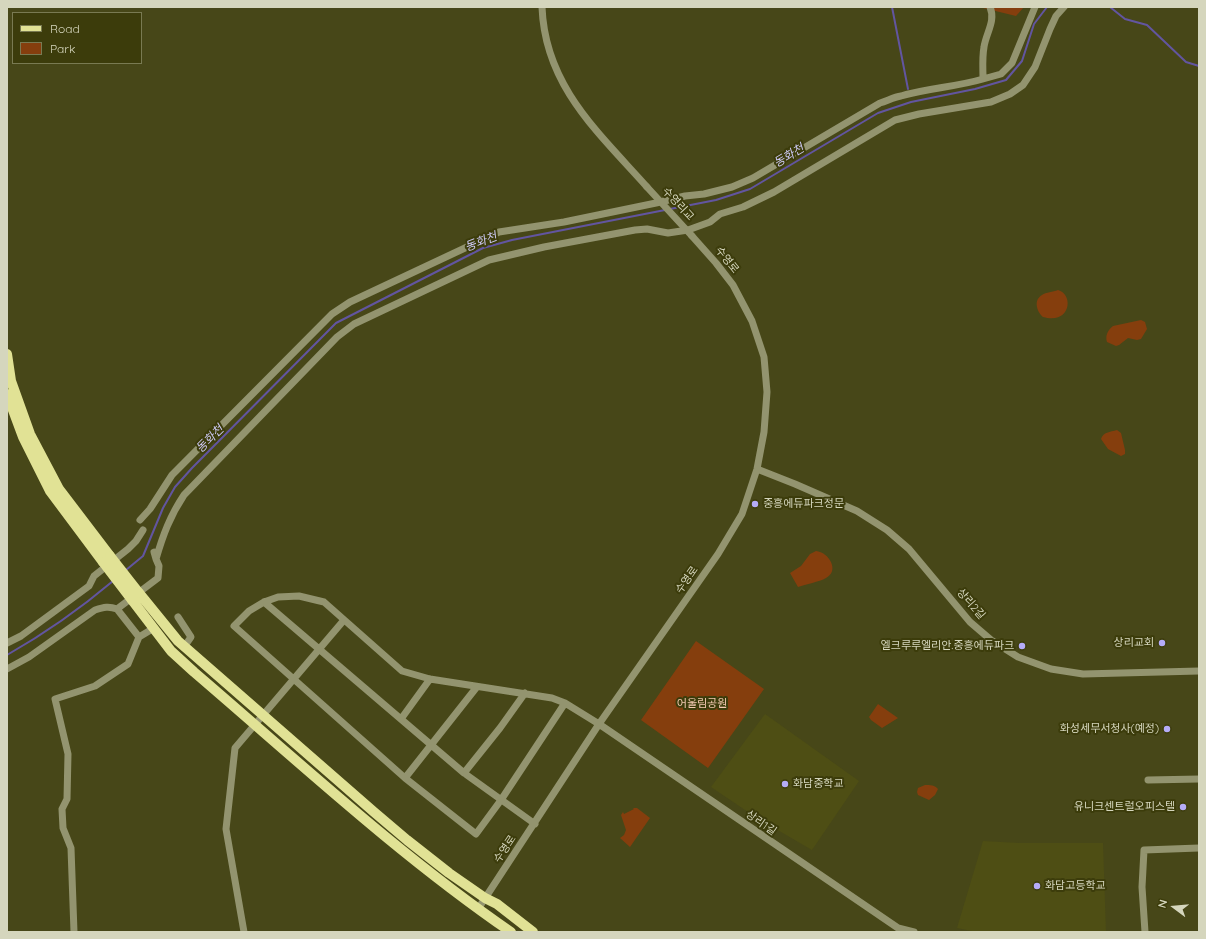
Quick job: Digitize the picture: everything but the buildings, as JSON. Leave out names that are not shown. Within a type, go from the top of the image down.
[{"type":"main road","points":[[7,354],[11,380],[30,434],[59,489],[106,559]]},
{"type":"main road","points":[[7,394],[23,437],[50,491],[136,597],[178,642],[406,840],[485,898],[497,904],[533,932]]},
{"type":"main road","points":[[136,597],[154,628],[171,651],[400,849],[478,909],[511,932]]},
{"type":"street","name":"수영리교","points":[[542,7],[542,19],[548,46],[557,71],[572,100],[588,121],[692,236]]},
{"type":"street","points":[[983,79],[982,62],[984,45],[991,24],[992,12],[990,7]]},
{"type":"street","points":[[140,520],[172,475],[332,314],[350,302],[499,232],[564,222],[732,187],[753,178],[880,103],[899,96],[971,83],[1001,74],[1012,63],[1035,7]]},
{"type":"street","points":[[156,560],[173,511],[184,495],[337,338],[354,324],[472,268],[504,256],[635,230],[647,229],[668,233],[688,230],[710,222],[720,214],[743,207],[768,195],[895,120],[919,114],[991,102],[1010,94],[1022,85],[1035,67],[1056,16],[1064,7]]},
{"type":"street","name":"수영로","points":[[478,909],[599,724],[718,554],[742,514],[757,469],[764,432],[767,392],[764,357],[752,322],[733,285],[692,236]]},
{"type":"street","name":"상리2길","points":[[757,469],[858,511],[887,530],[909,548],[970,622],[991,640],[1018,657],[1051,669],[1083,674],[1199,671]]},
{"type":"street","points":[[7,643],[21,636],[89,586],[94,576],[128,549],[136,541],[143,530]]},
{"type":"street","points":[[117,609],[158,578],[159,566],[154,552]]},
{"type":"street","name":"상리1길","points":[[294,679],[234,626],[249,611],[264,602],[278,597],[299,596],[324,602],[402,671],[430,679],[476,688],[525,693],[552,698],[565,703],[599,724],[898,928],[914,932]]},
{"type":"street","points":[[264,602],[464,773],[535,824]]},
{"type":"street","points":[[7,669],[40,649],[95,610],[105,606],[117,609],[139,637]]},
{"type":"street","points":[[178,617],[191,638],[184,648]]},
{"type":"street","points":[[244,932],[226,829],[235,748],[344,620]]},
{"type":"street","points":[[74,932],[71,848],[63,828],[62,810],[67,799],[68,754],[55,699],[95,686],[128,664],[139,637],[154,628]]},
{"type":"street","points":[[294,679],[405,778],[476,834],[501,800],[565,703]]},
{"type":"street","points":[[401,719],[430,679]]},
{"type":"street","points":[[405,778],[476,688]]},
{"type":"street","points":[[464,773],[500,728],[525,693]]},
{"type":"street","points":[[1148,780],[1199,779]]},
{"type":"street","points":[[1145,932],[1142,887],[1144,850],[1199,848]]},
{"type":"shaded area","name":"화담중학교","points":[[765,714],[859,781],[812,850],[757,818],[711,787]]},
{"type":"shaded area","name":"화담고등학교","points":[[983,841],[1019,843],[1103,843],[1106,932],[976,932],[957,928]]},
{"type":"green space","points":[[979,7],[1024,7],[1016,16]]},
{"type":"green space","points":[[1058,290],[1066,297],[1068,302],[1067,308],[1059,317],[1043,317],[1037,306],[1039,297]]},
{"type":"green space","points":[[1141,320],[1145,322],[1147,329],[1141,339],[1137,340],[1128,338],[1116,346],[1107,342],[1107,333],[1113,326]]},
{"type":"green space","points":[[1117,430],[1121,433],[1125,450],[1125,454],[1121,456],[1108,449],[1101,439],[1105,434]]},
{"type":"green space","points":[[816,551],[821,552],[829,558],[832,567],[830,575],[826,578],[798,587],[790,573],[801,566],[810,554]]},
{"type":"green space","name":"어울림공원","points":[[696,641],[764,689],[708,768],[641,720]]},
{"type":"green space","points":[[878,704],[898,718],[882,728],[869,717]]},
{"type":"green space","points":[[925,785],[931,785],[938,789],[935,795],[929,800],[918,795],[917,792],[918,788]]},
{"type":"green space","points":[[633,808],[637,808],[650,818],[630,847],[620,838],[624,835],[626,830],[621,815],[623,812],[624,814],[634,809]]},
{"type":"waterway","points":[[892,7],[908,89]]},
{"type":"waterway","name":"동화천","points":[[670,209],[716,200],[750,189],[878,113],[911,102],[975,89],[1006,80],[1022,61],[1034,24],[1047,7]]},
{"type":"waterway","points":[[1110,7],[1125,19],[1147,25],[1186,62],[1199,66]]},
{"type":"waterway","name":"동화천","points":[[126,570],[143,556],[163,508],[175,487],[336,323],[483,248],[512,240],[665,210]]},
{"type":"waterway","name":"동화천","points":[[7,655],[62,620],[113,581]]},
{"type":"place","name":"중흥에듀파크정문","points":[[755,504]]},
{"type":"place","name":"상리교회","points":[[1162,643]]},
{"type":"place","name":"엘크루루엘리안.중흥에듀파크","points":[[1022,646]]},
{"type":"place","name":"화성세무서청사(예정)","points":[[1167,729]]},
{"type":"place","name":"화담중학교","points":[[785,784]]},
{"type":"place","name":"유니크센트럴오피스텔","points":[[1183,807]]},
{"type":"place","name":"화담고등학교","points":[[1037,886]]}]
